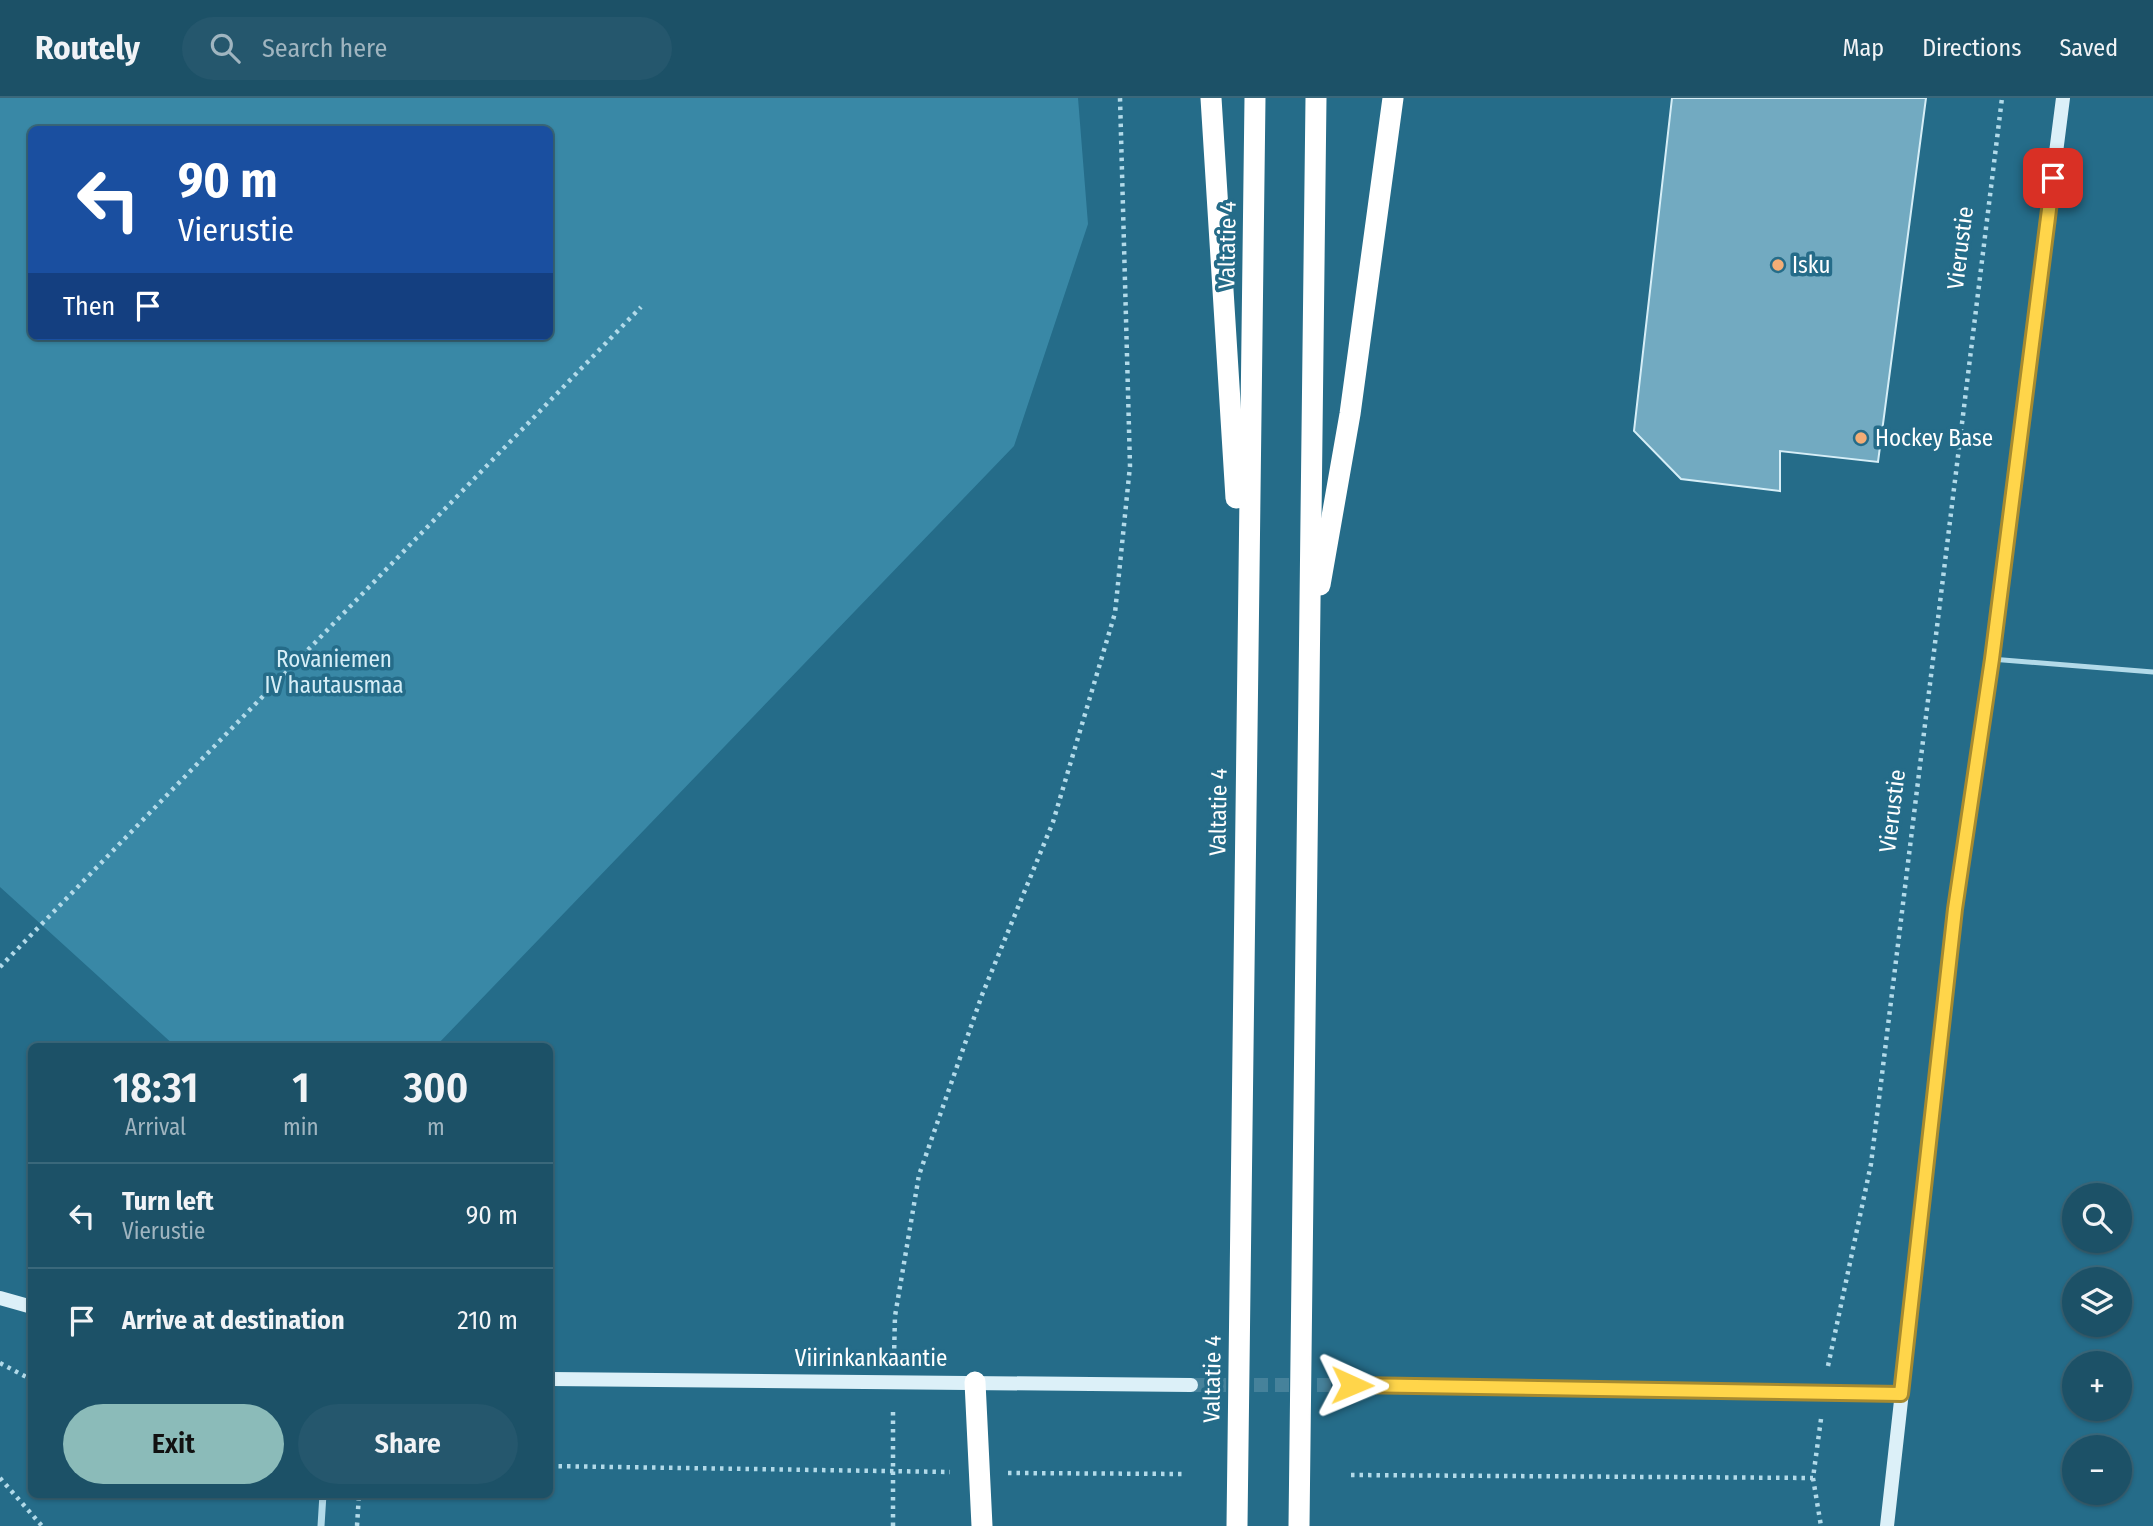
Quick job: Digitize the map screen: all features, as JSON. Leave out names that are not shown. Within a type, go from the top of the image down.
[{"type":"highway","points":[[1211,98],[1246,646]]},
{"type":"highway","name":"Valtatie 4","points":[[1237,1526],[1255,98]]},
{"type":"highway","points":[[1299,1526],[1316,98]]},
{"type":"highway","points":[[1308,649],[1350,414],[1393,98]]},
{"type":"highway","points":[[975,1382],[982,1526]]},
{"type":"street","points":[[1887,1526],[1955,909],[1992,659],[2063,98]]},
{"type":"street","points":[[0,1298],[28,1306]]},
{"type":"street","name":"Viirinkankaantie","points":[[553,1379],[1191,1385]]},
{"type":"street","points":[[1352,1385],[1901,1394]]},
{"type":"street","points":[[321,1526],[323,1498]]},
{"type":"lane","points":[[1992,659],[2153,671]]},
{"type":"path","points":[[893,1526],[894,1316],[919,1175],[982,995],[1053,822],[1115,613],[1130,466],[1119,98]]},
{"type":"path","name":"Vierustie","points":[[1821,1526],[1813,1478],[1833,1332],[1859,1230],[1871,1164],[2002,98]]},
{"type":"path","points":[[0,967],[641,307]]},
{"type":"path","points":[[0,1363],[28,1378]]},
{"type":"path","points":[[553,1466],[1185,1474]]},
{"type":"path","points":[[1351,1475],[1813,1478]]},
{"type":"path","points":[[0,1478],[42,1526]]},
{"type":"path","points":[[356,1526],[359,1498]]},
{"type":"green space","name":"Rovaniemen IV hautausmaa","points":[[0,98],[1078,98],[1088,224],[1014,446],[439,1043],[172,1043],[0,887]]},
{"type":"building","name":"Isku","points":[[1672,98],[1926,98],[1878,462],[1780,451],[1780,491],[1681,479],[1634,431]]},
{"type":"tunnel","points":[[1191,1385],[1352,1385]]},
{"type":"place","name":"Isku","points":[[1778,265]]},
{"type":"place","name":"Hockey Base","points":[[1861,438]]},
{"type":"route","points":[[1352,1385],[1901,1394],[1955,909],[1992,659],[2053,178]]}]
